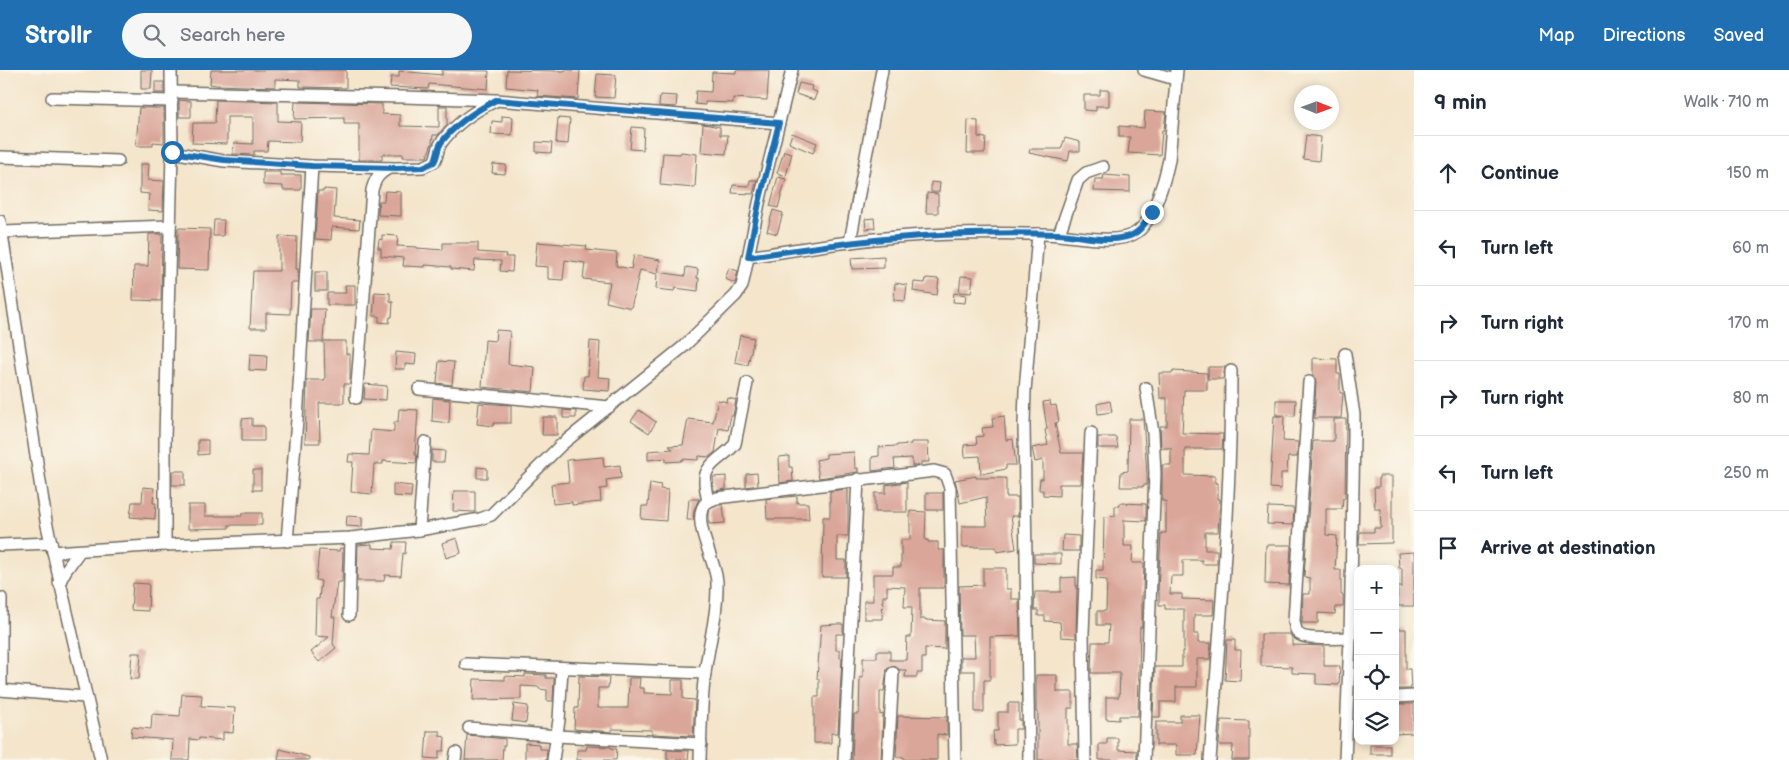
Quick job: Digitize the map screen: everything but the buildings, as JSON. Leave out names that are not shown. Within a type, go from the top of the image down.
[{"type":"street","points":[[165,545],[165,439],[172,152],[171,70]]},
{"type":"street","points":[[0,545],[52,548],[79,552],[165,545],[351,538],[419,530],[480,519],[491,515],[547,458],[684,347],[731,301],[742,286],[759,203],[792,70]]},
{"type":"street","points":[[850,242],[882,70]]},
{"type":"street","points":[[748,257],[850,242],[936,235],[1060,234],[1116,239],[1137,233],[1144,225],[1161,189],[1170,160],[1176,74],[1144,70]]},
{"type":"street","points":[[52,98],[404,96],[496,100],[779,123]]},
{"type":"street","points":[[172,152],[224,160],[312,166],[423,167],[432,164],[442,142],[457,125],[478,109],[496,100]]},
{"type":"street","points":[[0,157],[118,161]]},
{"type":"street","points":[[287,541],[297,420],[312,166]]},
{"type":"street","points":[[356,398],[372,190],[375,180],[380,173],[390,168]]},
{"type":"street","points":[[1060,234],[1078,180],[1086,173],[1102,168]]},
{"type":"street","points":[[101,760],[52,548],[37,469],[4,274],[1,227],[170,226]]},
{"type":"street","points":[[1029,760],[1024,416],[1038,234]]},
{"type":"street","points":[[1345,354],[1354,415],[1350,638],[1352,699],[1345,760]]},
{"type":"street","points":[[1210,760],[1227,519],[1231,432],[1231,371]]},
{"type":"street","points":[[1309,382],[1296,629],[1298,634],[1307,637],[1350,638]]},
{"type":"street","points":[[708,502],[705,476],[711,466],[735,444],[747,383]]},
{"type":"street","points":[[1144,760],[1154,474],[1152,433],[1146,388]]},
{"type":"street","points":[[419,389],[609,407]]},
{"type":"street","points":[[1085,760],[1083,633],[1091,433]]},
{"type":"street","points":[[419,530],[425,442]]},
{"type":"street","points":[[700,760],[705,673],[716,608],[717,588],[716,573],[701,525],[703,506],[717,498],[934,471],[945,474],[950,488],[955,760]]},
{"type":"street","points":[[844,760],[858,480]]},
{"type":"street","points":[[349,615],[351,538]]},
{"type":"street","points":[[60,583],[66,570],[79,552]]},
{"type":"street","points":[[1,598],[1,690],[85,697]]},
{"type":"street","points":[[466,664],[705,673]]},
{"type":"street","points":[[554,760],[562,668]]},
{"type":"street","points":[[888,760],[893,673]]},
{"type":"street","points":[[1399,697],[1414,696]]},
{"type":"street","points":[[469,728],[557,736],[700,744]]},
{"type":"route","points":[[172,152],[247,163],[396,168],[423,167],[434,162],[442,142],[457,125],[478,109],[496,100],[779,123],[748,257],[850,242],[936,235],[1060,234],[1116,239],[1137,233],[1152,212]]}]
